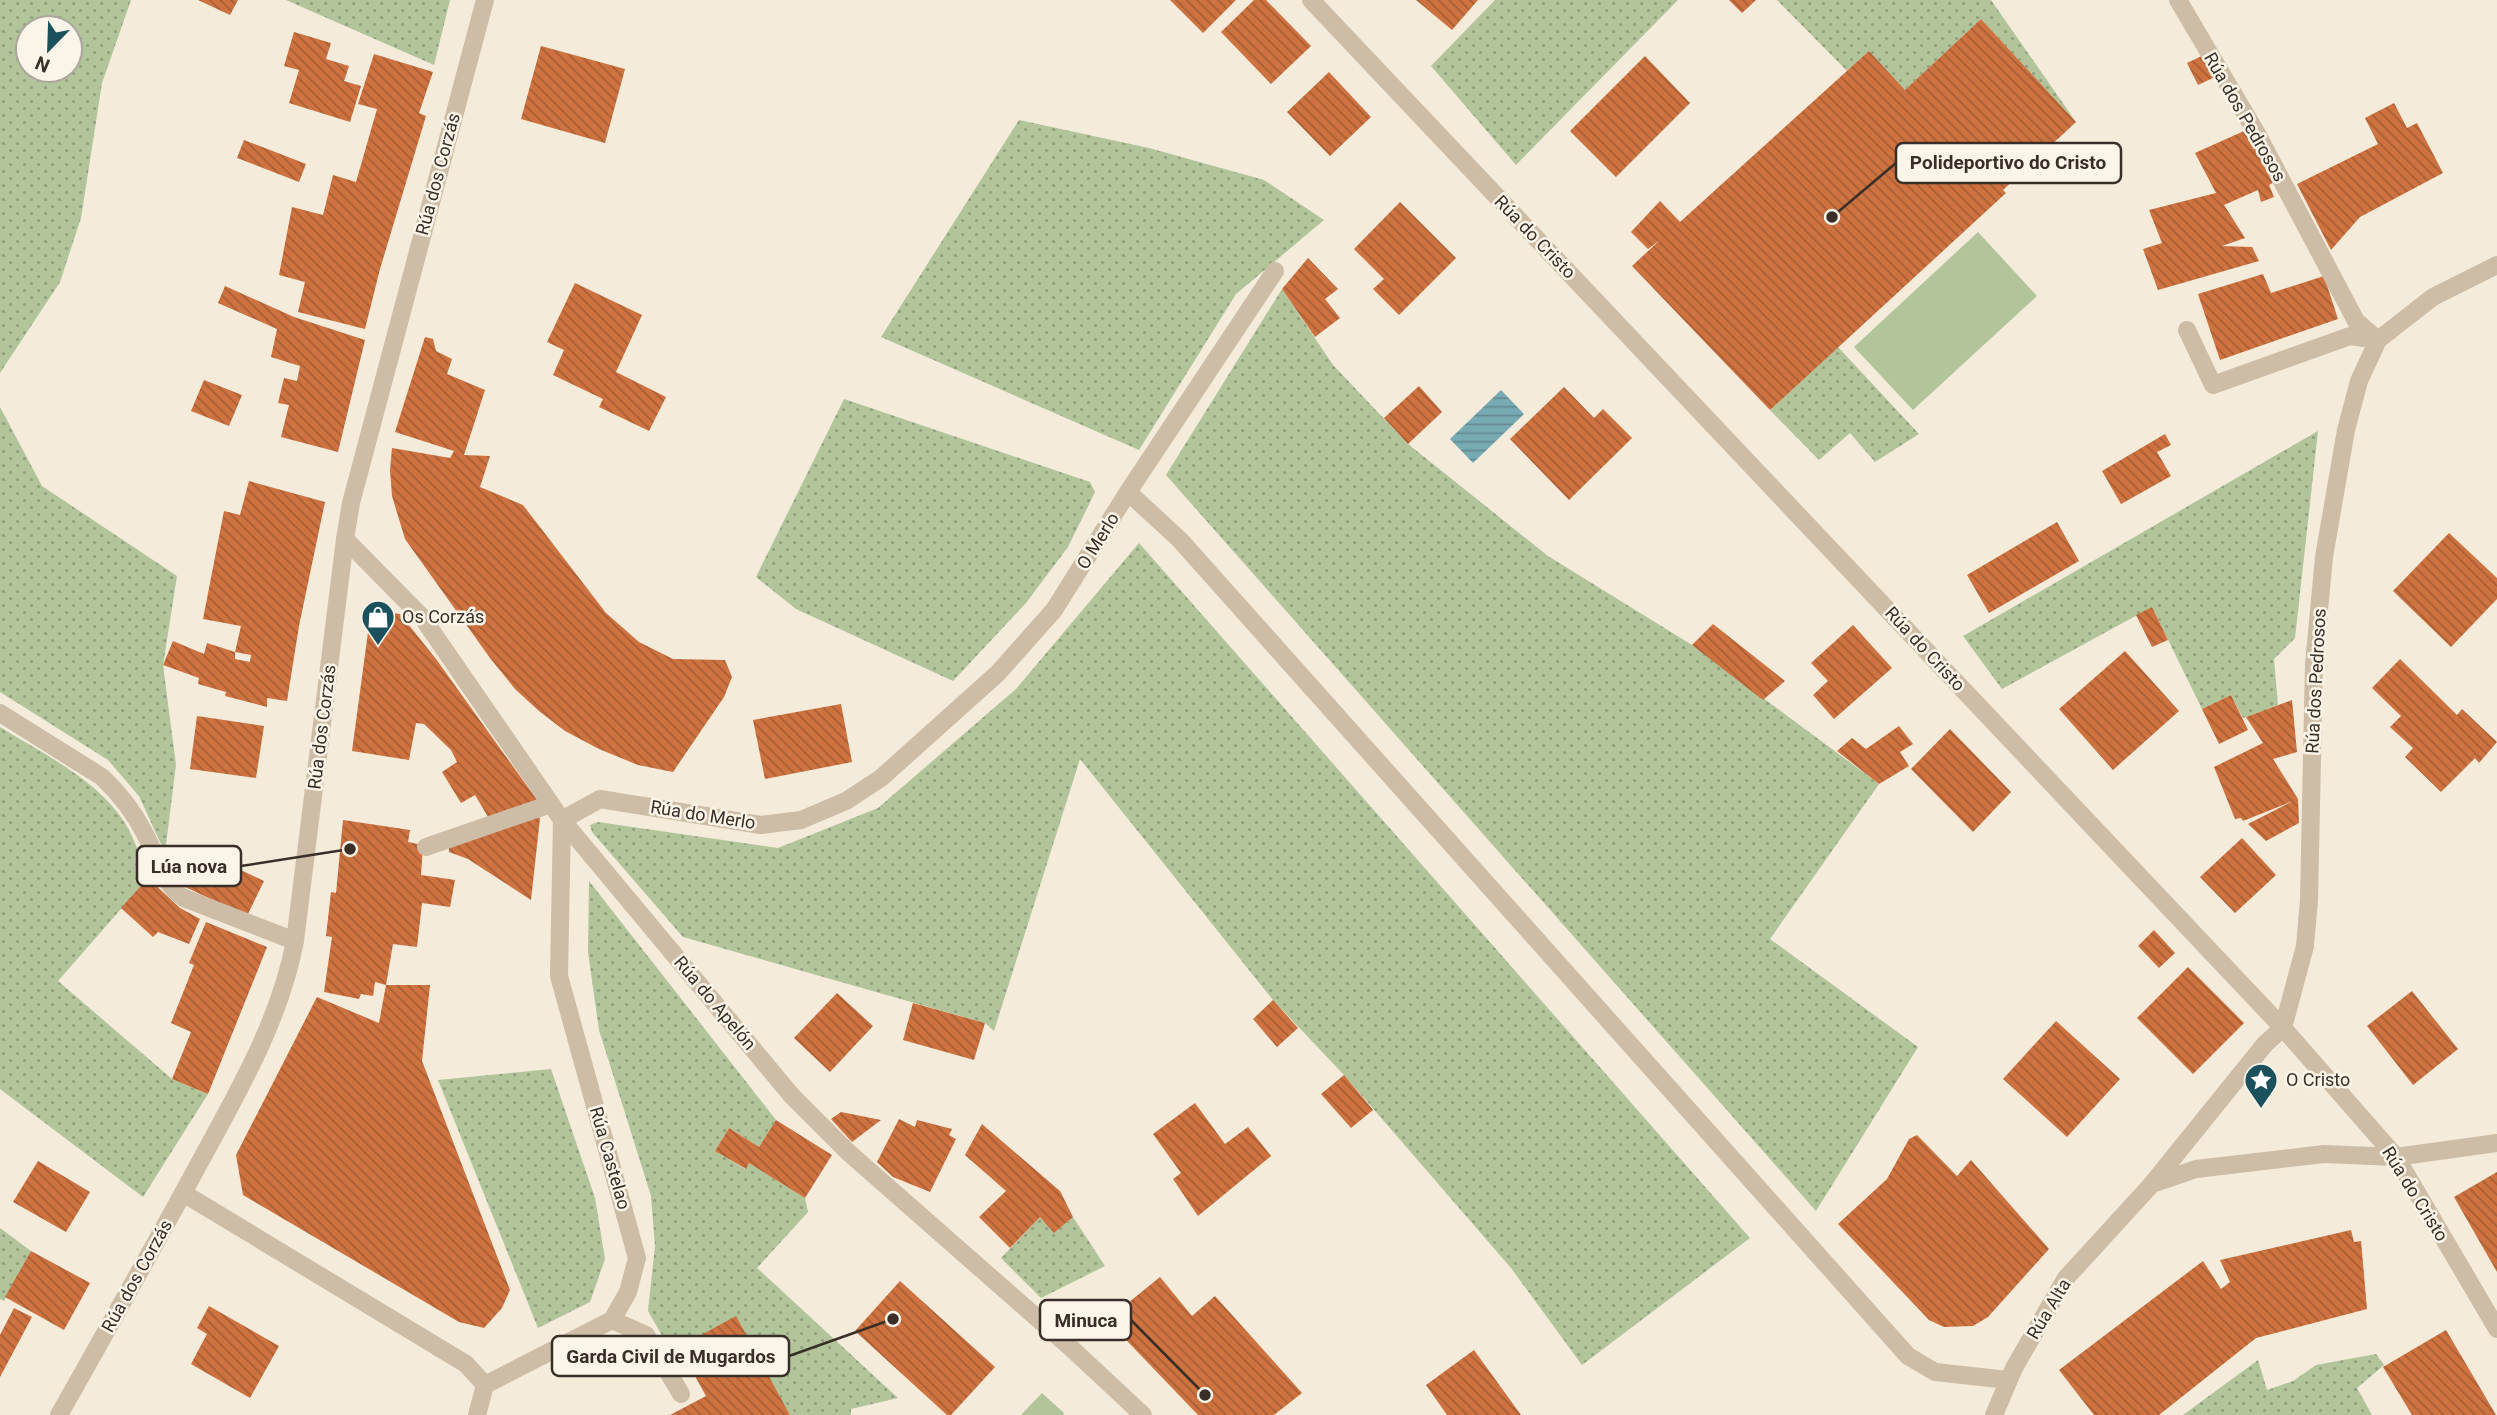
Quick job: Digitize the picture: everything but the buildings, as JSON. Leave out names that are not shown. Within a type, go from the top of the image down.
[{"type":"street","name":"Rúa dos Corzás","points":[[59,1415],[230,1107],[278,1010],[290,971],[345,539],[358,477],[485,0]]},
{"type":"street","name":"Rúa do Cristo","points":[[1311,0],[2283,1028],[2396,1157],[2497,1329]]},
{"type":"street","name":"Rúa dos Pedrosos","points":[[2178,0],[2256,132],[2356,321],[2378,340]]},
{"type":"street","name":"Rúa dos Pedrosos","points":[[2283,1028],[2305,946],[2309,900],[2314,664],[2324,558],[2346,430],[2359,381],[2378,340],[2433,297],[2497,265]]},
{"type":"street","name":"O Merlo","points":[[881,778],[998,673],[1054,610],[1128,492],[1275,271]]},
{"type":"street","points":[[2187,330],[2213,385],[2350,336],[2378,340]]},
{"type":"street","points":[[1128,492],[1180,540],[1908,1356],[1934,1372],[2008,1380]]},
{"type":"street","name":"Rúa do Apelón","points":[[345,539],[422,617],[562,820],[792,1096],[848,1152],[1070,1347],[1143,1415]]},
{"type":"street","points":[[0,713],[102,777],[116,790],[147,837],[164,878],[184,898],[295,941]]},
{"type":"street","name":"Rúa do Merlo","points":[[562,820],[600,799],[761,825],[801,820],[846,801],[881,778]]},
{"type":"street","points":[[426,847],[551,804]]},
{"type":"street","name":"Rúa Castelao","points":[[562,820],[559,976],[637,1258],[628,1292],[612,1320]]},
{"type":"street","name":"Rúa Alta","points":[[2000,1411],[2008,1380],[2066,1278],[2152,1184],[2264,1044],[2283,1028]]},
{"type":"street","name":"Rúa Alta","points":[[2152,1184],[2196,1169],[2324,1154],[2396,1157],[2497,1143]]},
{"type":"street","points":[[183,1193],[466,1364],[485,1385]]},
{"type":"street","points":[[477,1415],[485,1385],[612,1320],[646,1335],[660,1375],[681,1394]]},
{"type":"green space","points":[[0,0],[131,0],[102,83],[81,218],[60,282],[0,373]]},
{"type":"green space","points":[[286,0],[450,0],[434,65]]},
{"type":"green space","points":[[1495,0],[1678,0],[1516,165],[1431,66]]},
{"type":"green space","points":[[1777,0],[1991,0],[2076,122],[1981,19],[1905,90],[1869,51],[1847,71]]},
{"type":"green space","points":[[1019,120],[1149,148],[1264,180],[1324,220],[1236,294],[1139,450],[881,337]]},
{"type":"green space","points":[[1978,232],[2037,296],[1913,410],[1854,347]]},
{"type":"green space","points":[[1282,289],[1333,365],[1408,444],[1548,556],[1692,645],[1879,784],[1770,939],[1918,1047],[1816,1211],[1166,475]]},
{"type":"green space","points":[[1838,347],[1919,434],[1875,462],[1850,433],[1819,460],[1770,410]]},
{"type":"green space","points":[[844,399],[1090,482],[1095,492],[1068,547],[1026,603],[953,681],[796,609],[756,577]]},
{"type":"green space","points":[[0,407],[42,486],[177,576],[163,665],[176,765],[165,853],[139,796],[108,760],[0,692]]},
{"type":"green space","points":[[2318,431],[2295,638],[2274,659],[2278,705],[2243,718],[2231,695],[2202,709],[2152,607],[2002,689],[1963,636]]},
{"type":"green space","points":[[1139,543],[1750,1238],[1582,1365],[1511,1268],[1344,1075],[1273,1000],[1080,759],[994,1031],[985,1023],[683,937],[592,832],[590,825],[598,822],[778,848],[878,808],[1016,689]]},
{"type":"green space","points":[[0,727],[68,769],[100,793],[125,823],[148,878],[58,981],[172,1079],[208,1094],[143,1197],[0,1089]]},
{"type":"green space","points":[[589,881],[776,1120],[759,1147],[729,1128],[715,1151],[745,1169],[749,1163],[805,1198],[808,1212],[757,1268],[898,1398],[851,1409],[851,1415],[790,1415],[736,1317],[679,1347],[664,1339],[648,1311],[655,1246],[651,1196],[599,1030],[588,952]]},
{"type":"green space","points":[[551,1069],[595,1198],[605,1259],[590,1302],[538,1328],[438,1080]]},
{"type":"green space","points":[[1040,1217],[1054,1233],[1073,1217],[1105,1266],[1041,1298],[1001,1258]]},
{"type":"green space","points":[[0,1228],[31,1251],[4,1301],[0,1299]]},
{"type":"green space","points":[[2376,1354],[2384,1365],[2357,1388],[2372,1415],[2183,1415],[2258,1360],[2267,1390],[2293,1381],[2316,1365]]},
{"type":"green space","points":[[1042,1393],[1064,1413],[1063,1415],[1021,1415]]},
{"type":"water","points":[[1501,390],[1524,414],[1473,463],[1450,439]]},
{"type":"place","name":"Polideportivo do Cristo","points":[[1832,217]]},
{"type":"place","name":"Os Corzás","points":[[378,647]]},
{"type":"place","name":"Lúa nova","points":[[350,849]]},
{"type":"place","name":"O Cristo","points":[[2261,1110]]},
{"type":"place","name":"Garda Civil de Mugardos","points":[[893,1319]]},
{"type":"place","name":"Minuca","points":[[1205,1395]]}]
